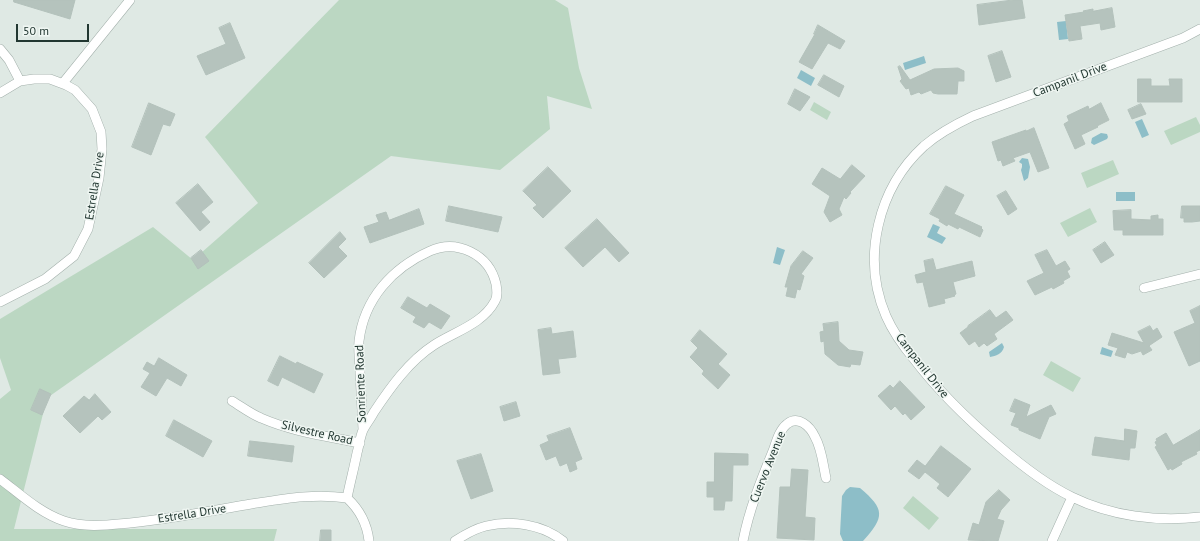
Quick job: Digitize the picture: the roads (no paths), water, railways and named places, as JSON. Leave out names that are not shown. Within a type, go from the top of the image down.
[{"type":"street","points":[[63,83],[130,0]]},
{"type":"street","name":"Campanil Drive","points":[[1200,29],[1183,38],[973,116],[954,125],[936,137],[912,158],[899,176],[891,190],[881,215],[875,244],[877,288],[886,316],[896,335],[927,376],[974,425],[1027,469],[1072,497],[1093,505],[1132,516],[1164,518],[1200,517]]},
{"type":"street","points":[[0,48],[9,60],[20,81]]},
{"type":"street","name":"Estrella Drive","points":[[0,92],[20,81],[50,79],[63,83],[75,90],[92,109],[101,132],[102,149],[99,178],[88,229],[74,256],[45,279],[0,302]]},
{"type":"street","name":"Sonriente Road","points":[[347,498],[363,429],[359,343],[362,322],[370,303],[381,286],[391,276],[418,256],[438,248],[453,246],[467,249],[476,254],[487,264],[494,277],[497,291],[496,300],[487,312],[474,322],[423,352],[411,364],[384,397],[363,429]]},
{"type":"street","points":[[1144,288],[1200,274]]},
{"type":"street","name":"Silvestre Road","points":[[232,401],[260,418],[285,427],[309,434],[360,443]]},
{"type":"street","name":"Cuervo Avenue","points":[[743,541],[746,526],[761,481],[781,432],[786,425],[797,420],[801,421],[812,432],[818,443],[826,478]]},
{"type":"street","name":"Estrella Drive","points":[[0,479],[42,510],[63,521],[84,525],[150,521],[297,497],[328,495],[347,498]]},
{"type":"street","points":[[1052,541],[1072,497]]},
{"type":"street","points":[[347,498],[363,518],[369,541]]},
{"type":"street","points":[[455,541],[467,533],[485,526],[504,523],[524,524],[543,530],[563,541]]},
{"type":"water","points":[[1066,21],[1068,39],[1059,40],[1057,22]]},
{"type":"water","points":[[924,56],[926,63],[905,70],[903,63]]},
{"type":"water","points":[[801,70],[815,78],[811,86],[797,78]]},
{"type":"water","points":[[1142,119],[1149,135],[1142,138],[1135,122]]},
{"type":"water","points":[[1101,133],[1107,134],[1107,139],[1094,145],[1091,143],[1092,138]]},
{"type":"water","points":[[1022,158],[1028,159],[1030,167],[1028,178],[1024,181],[1021,170],[1022,164],[1019,162]]},
{"type":"water","points":[[1116,192],[1135,192],[1135,201],[1116,201]]},
{"type":"water","points":[[933,224],[940,227],[937,233],[946,238],[942,244],[927,237]]},
{"type":"water","points":[[777,247],[785,250],[780,265],[773,263]]},
{"type":"water","points":[[1002,343],[1004,347],[1002,351],[997,355],[990,357],[989,352]]},
{"type":"water","points":[[1102,347],[1113,351],[1111,357],[1100,354]]},
{"type":"water","points":[[850,487],[860,488],[868,495],[878,508],[878,519],[875,526],[863,541],[843,541],[840,534],[842,496]]}]
